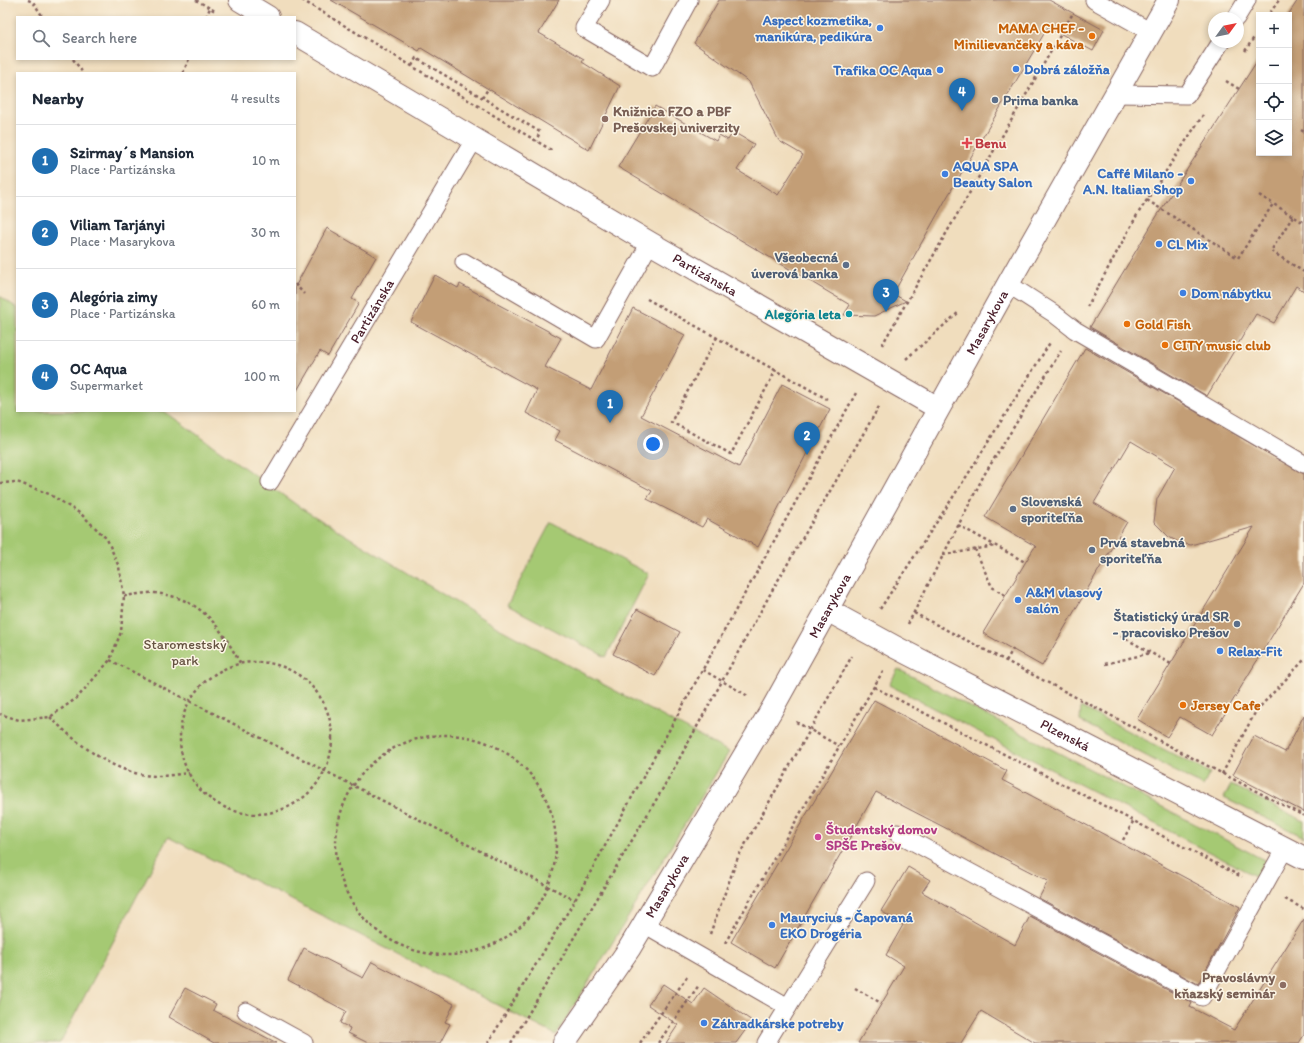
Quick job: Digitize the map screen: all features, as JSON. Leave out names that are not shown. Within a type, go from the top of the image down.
[{"type":"street","points":[[240,0],[266,16]]},
{"type":"street","name":"Masarykova","points":[[564,1043],[644,924],[772,709],[828,610],[938,408],[1169,0]]},
{"type":"street","name":"Partizánska","points":[[296,34],[650,243],[868,370],[938,408]]},
{"type":"street","name":"Plzenská","points":[[828,610],[895,647],[1295,853]]},
{"type":"lane","points":[[601,0],[584,28],[652,68],[689,0]]},
{"type":"lane","points":[[1094,0],[1151,32]]},
{"type":"lane","points":[[1240,12],[1247,0]]},
{"type":"lane","points":[[1116,94],[1187,95],[1216,48]]},
{"type":"lane","name":"Partizánska","points":[[270,482],[474,140]]},
{"type":"lane","points":[[464,262],[596,339],[650,243]]},
{"type":"lane","name":"Masarykova","points":[[1008,284],[1053,313],[1075,330],[1304,464]]},
{"type":"lane","points":[[897,833],[1202,997],[1263,888],[1295,853]]},
{"type":"lane","points":[[766,1043],[866,881]]},
{"type":"lane","name":"Masarykova","points":[[644,924],[788,1007]]},
{"type":"lane","points":[[246,1011],[304,1043]]},
{"type":"path","points":[[28,0],[33,2],[42,16]]},
{"type":"path","points":[[196,0],[220,14]]},
{"type":"path","points":[[1271,12],[1279,0]]},
{"type":"path","points":[[488,1043],[575,900],[868,370],[1076,7]]},
{"type":"path","points":[[206,16],[210,8]]},
{"type":"path","points":[[1242,55],[1256,34]]},
{"type":"path","points":[[412,66],[416,58],[540,132],[536,141]]},
{"type":"path","points":[[74,60],[82,72]]},
{"type":"path","points":[[183,72],[189,60]]},
{"type":"path","points":[[1221,87],[1230,74]]},
{"type":"path","points":[[1226,80],[1239,89]]},
{"type":"path","points":[[482,98],[488,88]]},
{"type":"path","points":[[658,1043],[874,687],[914,613],[984,475],[1075,330],[1137,215],[1204,114]]},
{"type":"path","points":[[1259,195],[1304,223]]},
{"type":"path","points":[[1147,200],[1238,258],[1273,204]]},
{"type":"path","points":[[1293,216],[1271,251],[1304,272]]},
{"type":"path","points":[[296,285],[304,294]]},
{"type":"path","points":[[626,287],[827,399]]},
{"type":"path","points":[[511,1043],[662,790],[773,589],[907,358],[961,311]]},
{"type":"path","points":[[640,1043],[707,961],[738,857],[866,631],[972,468],[1055,334],[1053,313]]},
{"type":"path","points":[[716,337],[671,422],[731,454],[776,370]]},
{"type":"path","points":[[0,483],[17,482],[49,494],[81,514],[106,539],[118,567],[124,596],[121,632],[110,660],[77,698],[50,717],[19,720],[0,714]]},
{"type":"path","points":[[958,525],[1025,562]]},
{"type":"path","points":[[943,555],[995,545]]},
{"type":"path","points":[[975,549],[992,587],[1006,595]]},
{"type":"path","points":[[124,596],[155,592],[184,600],[210,616],[240,663]]},
{"type":"path","points":[[914,613],[1304,816]]},
{"type":"path","points":[[1121,636],[1171,664]]},
{"type":"path","points":[[1006,661],[1013,649]]},
{"type":"path","points":[[1105,664],[1150,653]]},
{"type":"path","points":[[110,660],[575,900]]},
{"type":"path","points":[[1222,774],[1256,711],[1304,660]]},
{"type":"path","points":[[264,662],[287,669],[308,682],[322,701],[331,723],[331,747],[324,771],[311,790],[292,805],[269,813],[246,813],[222,806],[203,792],[189,773],[181,750],[181,725],[189,701],[202,684],[219,671],[240,663],[264,662]]},
{"type":"path","points":[[874,687],[1304,909]]},
{"type":"path","points":[[50,717],[72,739],[100,758],[131,772],[157,776],[189,773]]},
{"type":"path","points":[[432,735],[465,736],[496,746],[522,765],[542,791],[554,822],[556,854],[548,886],[532,915],[507,937],[477,951],[444,955],[411,950],[381,934],[357,911],[341,882],[335,849],[339,816],[352,785],[374,761],[401,743],[432,735]]},
{"type":"path","points":[[1123,840],[1134,820]]},
{"type":"path","points":[[855,988],[881,1003]]},
{"type":"green space","name":"Staromestský park","points":[[0,296],[16,307],[16,412],[165,412],[301,508],[495,626],[729,752],[556,1035],[168,837],[60,1043],[0,1043]]},
{"type":"green space","points":[[551,522],[649,574],[606,657],[507,605]]},
{"type":"green space","points":[[898,669],[1266,861],[1257,877],[889,685]]},
{"type":"green space","points":[[1081,707],[1210,773],[1203,786],[1080,721]]},
{"type":"green space","points":[[1231,785],[1304,821],[1304,837],[1224,798]]},
{"type":"building","points":[[331,0],[559,0],[539,33],[584,59],[582,62],[620,86],[589,150],[421,48],[419,51]]},
{"type":"building","points":[[719,0],[1049,0],[1104,30],[1093,51],[1048,27],[946,199],[893,294],[906,301],[874,316],[844,315],[850,305],[618,167],[655,106],[716,141],[719,135],[728,140],[733,132],[754,144],[737,170],[778,195],[803,155],[779,141],[749,82],[694,43]]},
{"type":"building","points":[[1298,0],[1304,0],[1304,291],[1296,286],[1274,323],[1256,314],[1207,396],[1090,327],[1157,216],[1256,63],[1256,156],[1292,156],[1292,12],[1290,12]]},
{"type":"building","points":[[327,228],[376,257],[352,299],[359,303],[328,356],[320,351],[296,392],[296,285]]},
{"type":"building","points":[[435,275],[458,288],[460,284],[561,338],[545,367],[591,390],[633,308],[685,335],[641,416],[739,467],[782,384],[830,409],[758,547],[707,519],[702,527],[647,499],[652,491],[555,440],[560,431],[526,413],[537,390],[411,322]]},
{"type":"building","points":[[1085,348],[1304,474],[1304,583],[1212,735],[1180,717],[1167,737],[1137,719],[1254,527],[1191,545],[1180,543],[1169,537],[1154,522],[1157,499],[1175,467],[1131,441],[1094,503],[1127,522],[1042,666],[983,633],[1034,548],[1037,547],[985,517]]},
{"type":"building","points":[[637,609],[680,632],[655,676],[613,654]]},
{"type":"building","points":[[874,700],[1007,771],[1002,780],[1240,907],[1198,984],[1039,898],[1048,881],[876,792],[775,968],[731,942]]},
{"type":"building","points":[[1304,715],[1304,812],[1233,775],[1254,736],[1285,752]]},
{"type":"building","points":[[908,867],[930,880],[922,892],[1015,945],[1030,916],[1192,1003],[1190,1007],[1234,1030],[1304,919],[1304,1035],[1299,1043],[1035,1043],[981,1011],[961,1043],[858,1043],[904,966],[886,955],[903,925],[881,911]]},
{"type":"building","points":[[304,948],[363,978],[372,962],[454,1004],[445,1022],[450,1024],[440,1043],[368,1043],[348,1033],[350,1028],[340,1023],[346,1011],[288,980]]},
{"type":"building","points":[[663,984],[693,1004],[704,988],[752,1021],[736,1043],[666,1043],[678,1025],[648,1005]]},
{"type":"building","points":[[185,988],[216,1004],[213,1010],[277,1043],[214,1043],[169,1017]]},
{"type":"place","name":"Aspect kozmetika, manikúra, pedikúra","points":[[880,28]]},
{"type":"place","name":"MAMA CHEF - Minilievančeky a káva","points":[[1092,36]]},
{"type":"place","name":"Dobrá záložňa","points":[[1016,69]]},
{"type":"place","name":"Trafika OC Aqua","points":[[940,70]]},
{"type":"place","name":"Prima banka","points":[[995,100]]},
{"type":"place","name":"OC Aqua","points":[[962,111]]},
{"type":"place","name":"Knižnica FZO a PBF Prešovskej univerzity","points":[[605,119]]},
{"type":"place","name":"Benu","points":[[967,143]]},
{"type":"place","name":"AQUA SPA Beauty Salon","points":[[945,174]]},
{"type":"place","name":"Caffé Milano - A.N. Italian Shop","points":[[1191,181]]},
{"type":"place","name":"CL Mix","points":[[1159,244]]},
{"type":"place","name":"Všeobecná úverová banka","points":[[846,265]]},
{"type":"place","name":"Dom nábytku","points":[[1183,293]]},
{"type":"place","name":"Alegória zimy","points":[[886,312]]},
{"type":"place","name":"Alegória leta","points":[[849,314]]},
{"type":"place","name":"Gold Fish","points":[[1127,324]]},
{"type":"place","name":"CITY music club","points":[[1165,345]]},
{"type":"place","name":"Szirmay´s Mansion","points":[[610,423]]},
{"type":"place","name":"Viliam Tarjányi","points":[[807,455]]},
{"type":"place","name":"Slovenská sporiteľňa","points":[[1013,509]]},
{"type":"place","name":"Prvá stavebná sporiteľňa","points":[[1092,550]]},
{"type":"place","name":"A&M vlasový salón","points":[[1018,600]]},
{"type":"place","name":"Štatistický úrad SR - pracovisko Prešov","points":[[1237,624]]},
{"type":"place","name":"Relax-Fit","points":[[1220,651]]},
{"type":"place","name":"Jersey Cafe","points":[[1183,705]]},
{"type":"place","name":"Študentský domov SPŠE Prešov","points":[[818,837]]},
{"type":"place","name":"Maurycius - Čapovaná EKO Drogéria","points":[[772,925]]},
{"type":"place","name":"Pravoslávny kňazský seminár","points":[[1283,985]]},
{"type":"place","name":"Záhradkárske potreby","points":[[704,1023]]}]
